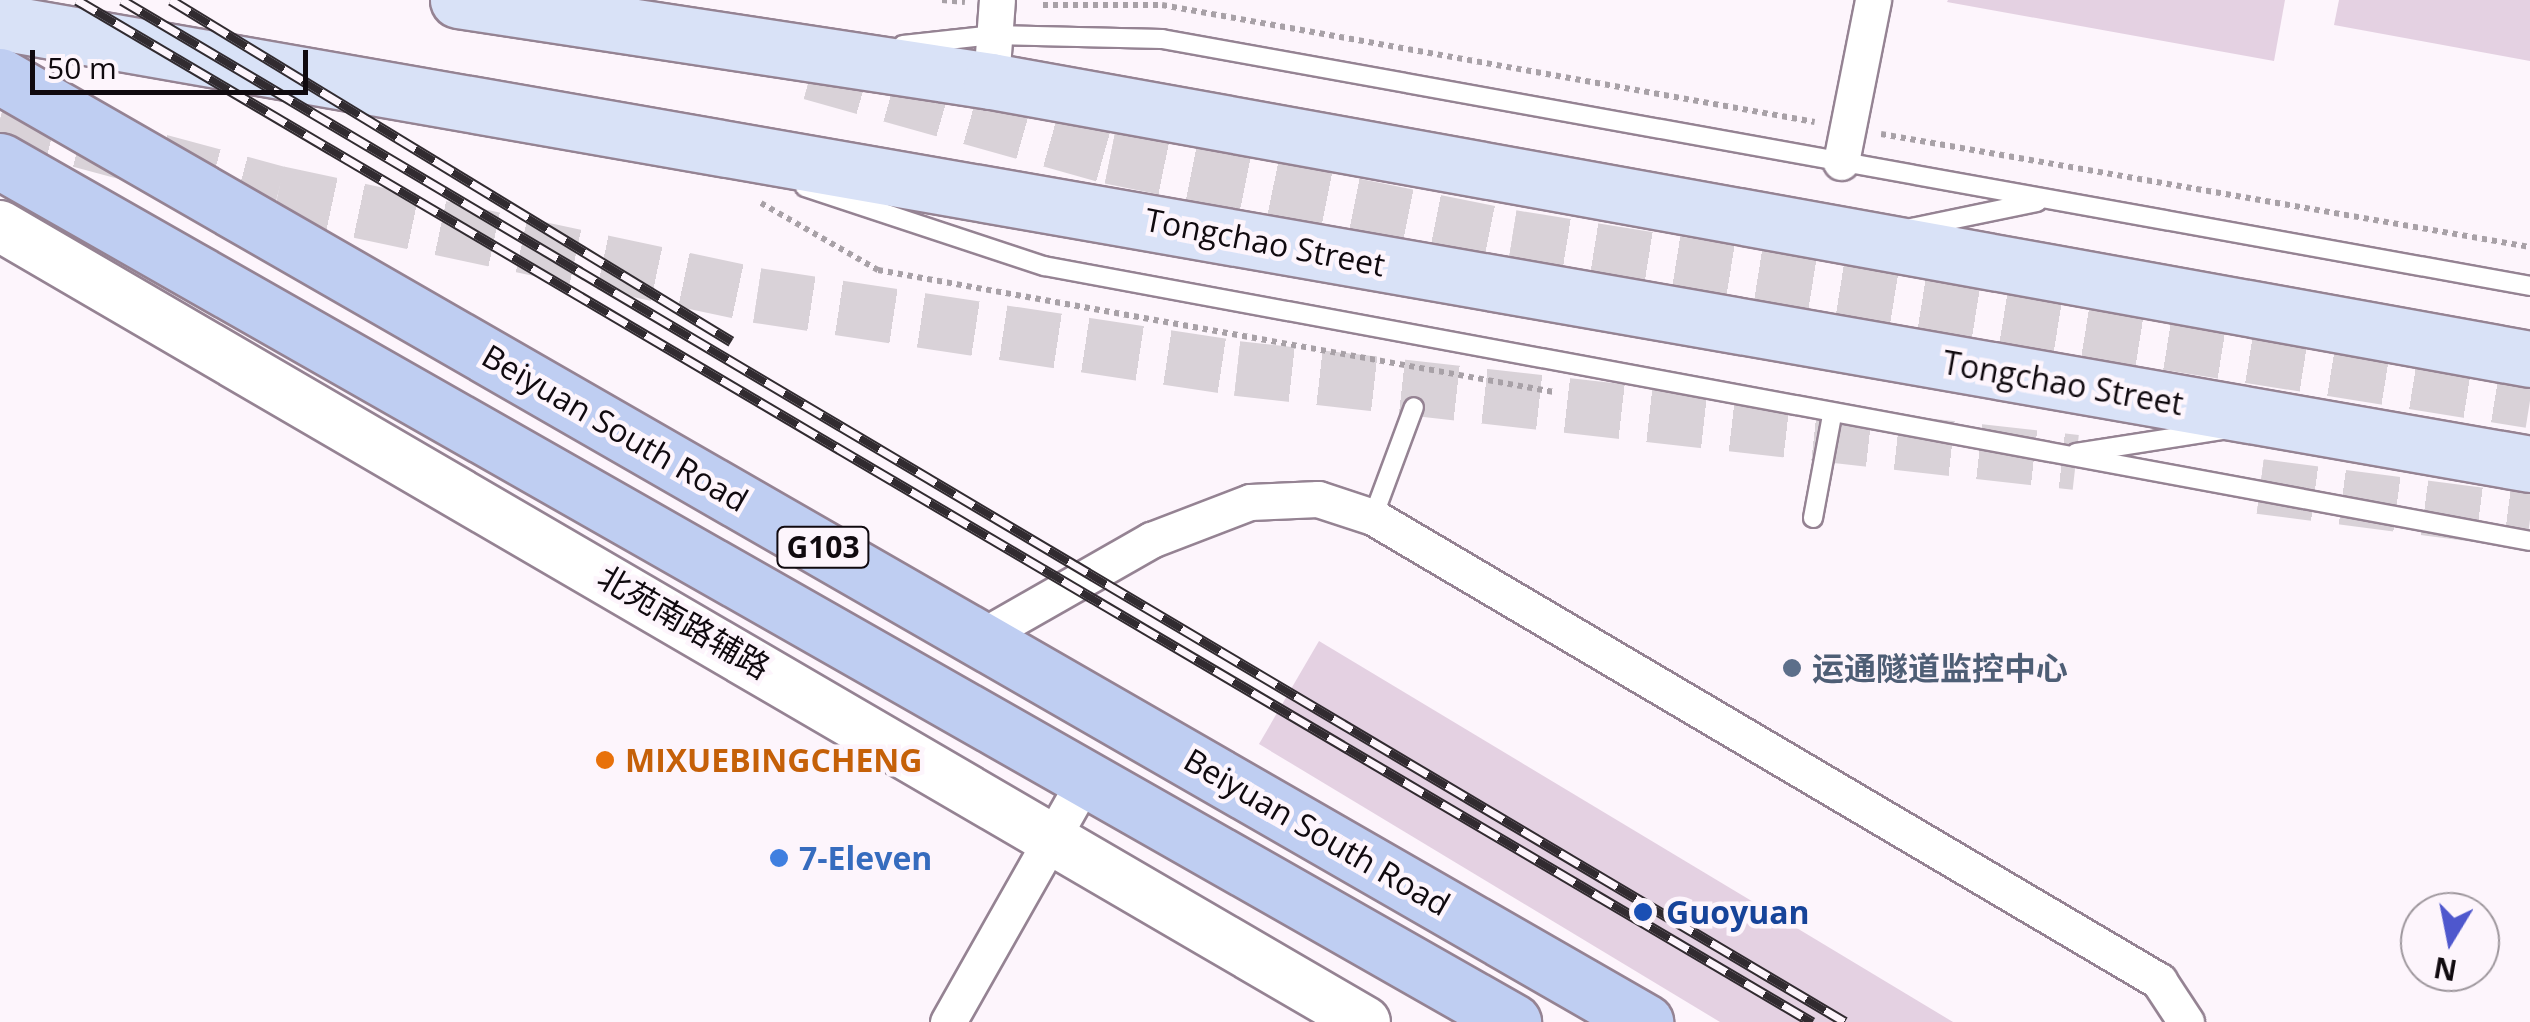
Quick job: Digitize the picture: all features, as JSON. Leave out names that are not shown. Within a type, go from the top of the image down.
[{"type":"highway","name":"Beiyuan South Road","points":[[0,76],[981,637],[1644,1022]]},
{"type":"highway","name":"Beiyuan South Road","points":[[0,161],[1088,774],[1513,1022]]},
{"type":"main road","points":[[458,0],[816,54],[994,31],[1858,239],[2530,358]]},
{"type":"main road","name":"Tongchao Street","points":[[0,22],[2530,464]]},
{"type":"street","points":[[1846,145],[1873,0]]},
{"type":"street","name":"北苑南路辅路","points":[[0,226],[1054,836],[1365,1022]]},
{"type":"street","points":[[981,637],[1152,540],[1250,502],[1318,499],[1373,516],[2159,981],[2186,1022]]},
{"type":"street","points":[[948,1022],[1088,774]]},
{"type":"lane","points":[[994,31],[1162,39],[1846,145],[2047,200],[2530,286]]},
{"type":"lane","points":[[634,130],[1044,266],[1832,415],[2530,541]]},
{"type":"lane","points":[[1858,239],[2047,200]]},
{"type":"lane","points":[[1373,516],[1414,407]]},
{"type":"lane","points":[[1813,518],[1832,415]]},
{"type":"lane","points":[[2060,456],[2282,421]]},
{"type":"path","points":[[942,0],[994,31],[1162,5],[1846,145],[2530,247]]},
{"type":"building","points":[[1948,0],[2285,0],[2274,61],[1947,2]]},
{"type":"building","points":[[2339,0],[2530,0],[2530,61],[2334,25]]},
{"type":"building","points":[[1319,641],[1953,1022],[1720,1022],[1259,744]]},
{"type":"tunnel","points":[[811,72],[1110,156],[1512,237],[2530,400]]},
{"type":"tunnel","points":[[0,118],[278,193],[757,295],[1237,368],[2076,462]]},
{"type":"tunnel","points":[[2260,486],[2530,521]]},
{"type":"railway","points":[[77,0],[1812,1022]]},
{"type":"railway","points":[[122,0],[1845,1022]]},
{"type":"railway","points":[[171,0],[731,341]]},
{"type":"place","name":"运通隧道监控中心","points":[[1792,668]]},
{"type":"place","name":"MIXUEBINGCHENG","points":[[605,760]]},
{"type":"place","name":"7-Eleven","points":[[779,858]]},
{"type":"place","name":"Guoyuan","points":[[1643,912]]}]
